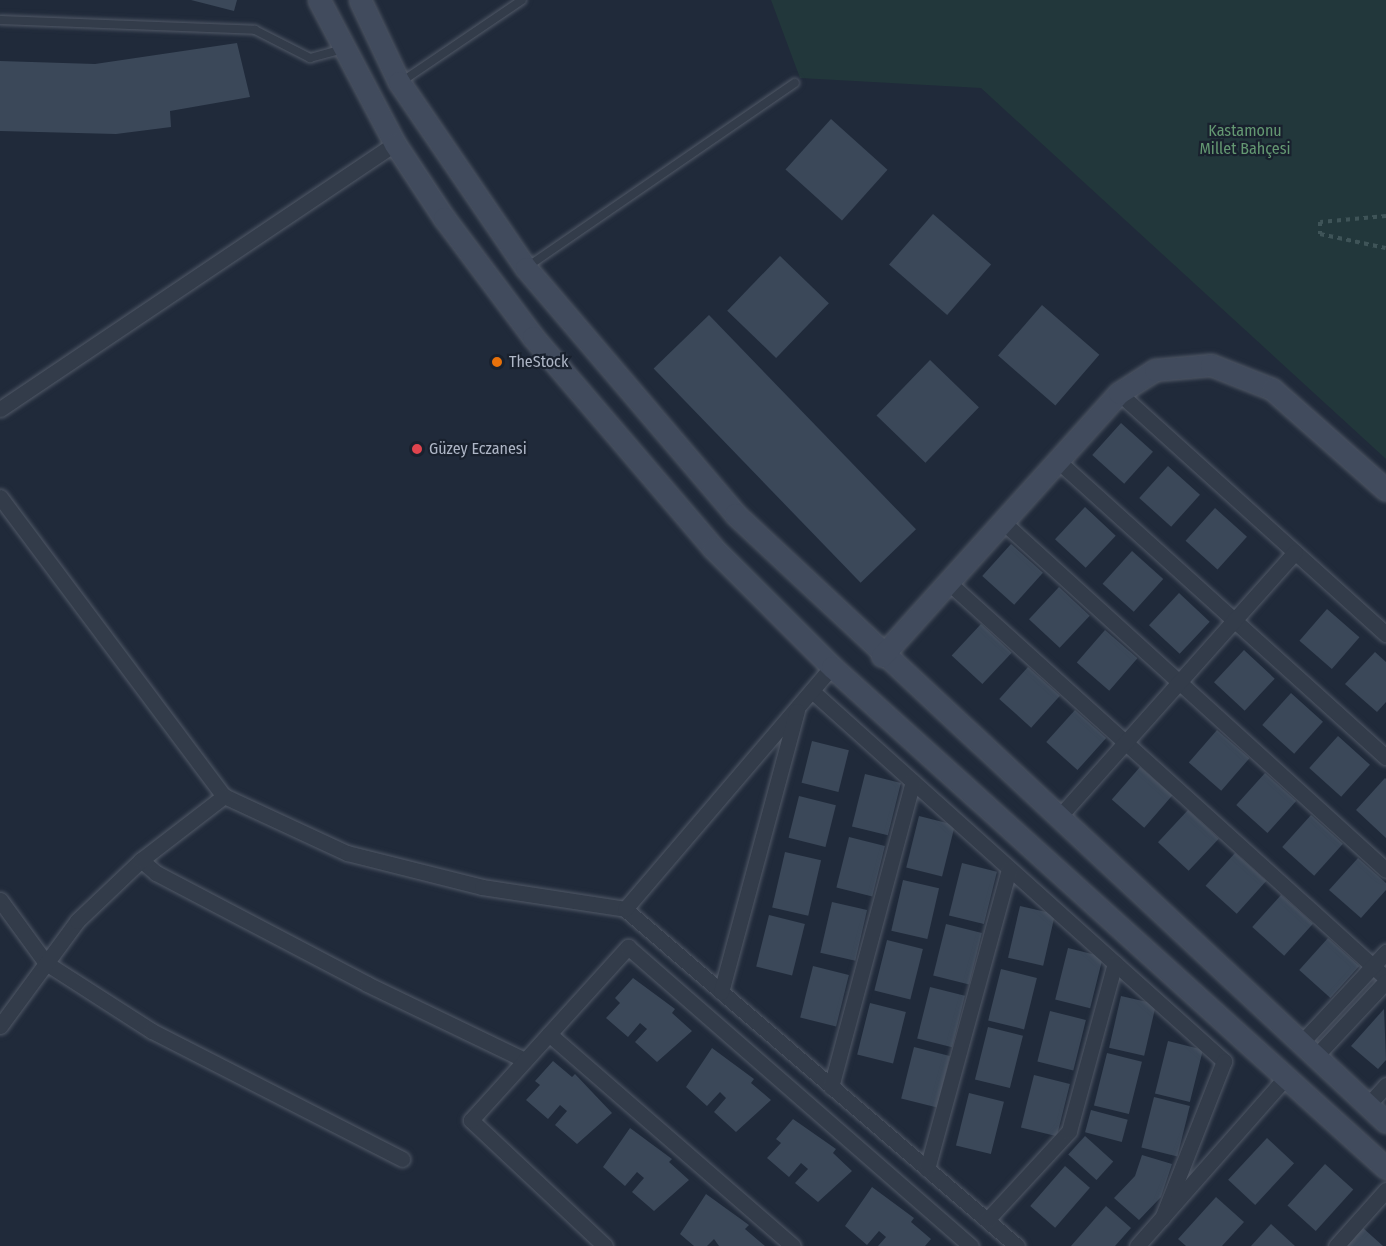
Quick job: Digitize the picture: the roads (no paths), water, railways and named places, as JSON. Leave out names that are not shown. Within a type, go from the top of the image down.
[{"type":"main road","points":[[319,0],[395,144],[532,337],[713,548],[832,667],[1284,1079],[1386,1168]]},
{"type":"main road","points":[[360,0],[399,82],[526,268],[735,513],[882,656],[1386,1122]]},
{"type":"main road","points":[[882,656],[1119,393],[1155,370],[1211,365],[1235,371],[1272,389],[1386,490]]},
{"type":"street","points":[[0,409],[395,144]]},
{"type":"street","points":[[1119,393],[1386,634]]},
{"type":"street","points":[[1058,461],[1386,758]]},
{"type":"street","points":[[0,497],[224,796],[347,853],[482,887],[625,909],[1017,1246]]},
{"type":"street","points":[[1002,522],[1386,870]]},
{"type":"street","points":[[1058,818],[1295,552]]},
{"type":"street","points":[[948,582],[1386,979],[1308,1050]]},
{"type":"street","points":[[625,909],[832,667]]},
{"type":"street","points":[[812,691],[1224,1061],[1162,1218]]},
{"type":"street","points":[[721,992],[798,706]]},
{"type":"street","points":[[831,1087],[913,782]]},
{"type":"street","points":[[0,1026],[77,921],[141,860],[224,796]]},
{"type":"street","points":[[141,860],[156,873],[356,978],[525,1060]]},
{"type":"street","points":[[927,1169],[1009,868]]},
{"type":"street","points":[[0,900],[46,963],[152,1031],[402,1159]]},
{"type":"street","points":[[605,1246],[471,1120],[628,947],[970,1246]]},
{"type":"street","points":[[1308,1050],[1386,952]]},
{"type":"street","points":[[987,1220],[1069,1131],[1115,963]]},
{"type":"street","points":[[549,1034],[793,1246]]},
{"type":"street","points":[[1137,1246],[1284,1079]]},
{"type":"street","points":[[1368,1105],[1386,1085]]},
{"type":"street","points":[[1336,1246],[1386,1190]]},
{"type":"lane","points":[[399,82],[522,0]]},
{"type":"lane","points":[[0,20],[255,30],[276,36],[310,58],[343,49]]},
{"type":"lane","points":[[526,268],[795,83]]},
{"type":"place","name":"TheStock","points":[[497,362]]},
{"type":"place","name":"Güzey Eczanesi","points":[[417,449]]},
{"type":"park label","name":"Kastamonu Millet Bahçesi","points":[[1245,140]]}]
